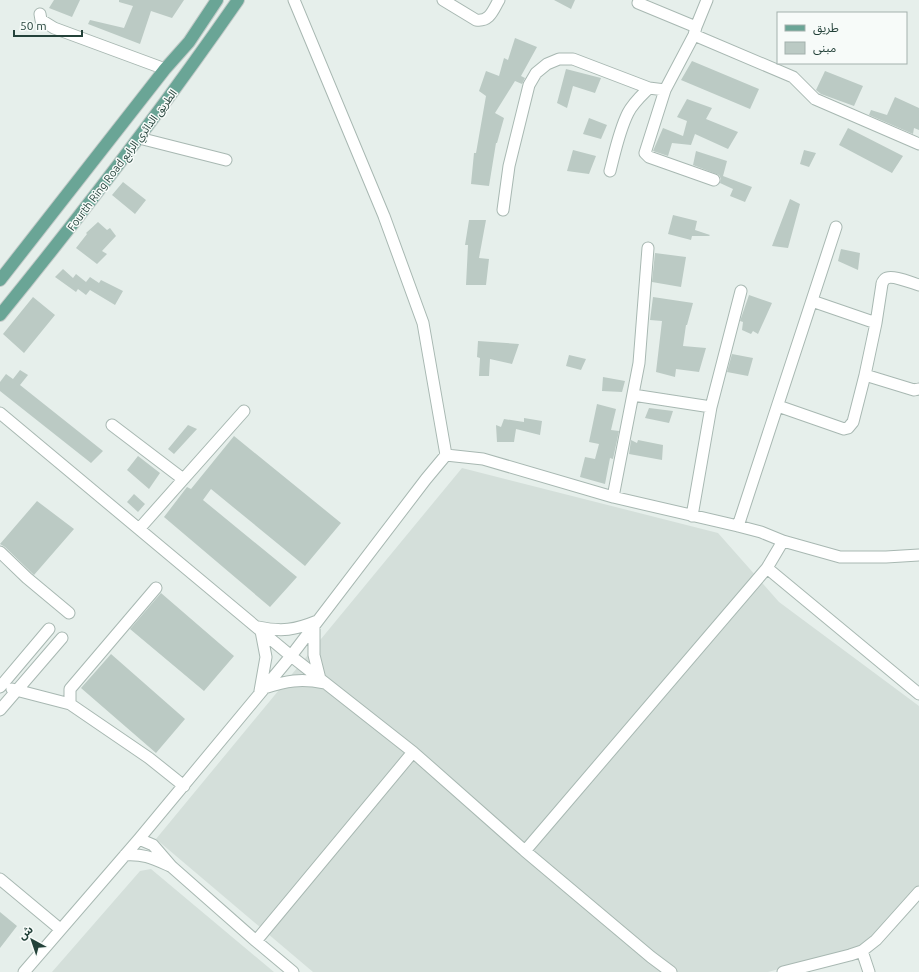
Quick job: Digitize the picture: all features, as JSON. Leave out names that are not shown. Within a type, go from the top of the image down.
[{"type":"main road","name":"Fourth Ring Road الطريق الدائري الرابع","points":[[0,280],[165,70],[189,42],[217,0]]},
{"type":"main road","name":"Fourth Ring Road الطريق الدائري الرابع","points":[[0,315],[68,232],[139,138],[238,0]]},
{"type":"main road","points":[[189,42],[202,52]]},
{"type":"street","points":[[294,0],[384,216],[423,322],[446,455]]},
{"type":"street","points":[[443,0],[476,20],[483,21],[488,18],[499,0]]},
{"type":"street","points":[[707,0],[695,31],[665,90],[645,153],[649,157],[714,180]]},
{"type":"street","points":[[638,3],[793,77],[815,99],[919,144]]},
{"type":"street","points":[[40,14],[42,20],[54,28],[165,70]]},
{"type":"street","points":[[502,210],[509,166],[529,85],[536,73],[547,64],[559,58],[573,59],[649,88],[665,90]]},
{"type":"street","points":[[610,171],[628,112],[649,88]]},
{"type":"street","points":[[139,138],[226,160]]},
{"type":"street","points":[[738,526],[836,227]]},
{"type":"street","points":[[613,497],[639,362],[648,248]]},
{"type":"street","points":[[778,406],[844,429],[848,428],[853,422],[865,375],[876,323],[882,284],[885,279],[894,277],[919,285]]},
{"type":"street","points":[[692,516],[711,407],[742,291]]},
{"type":"street","points":[[812,301],[876,323]]},
{"type":"street","points":[[865,375],[914,390],[919,389]]},
{"type":"street","points":[[633,395],[711,407]]},
{"type":"street","points":[[139,529],[244,411]]},
{"type":"street","points":[[0,413],[291,656],[413,752],[525,851],[651,957],[671,972]]},
{"type":"street","points":[[112,425],[183,479]]},
{"type":"street","points":[[446,455],[483,459],[613,497],[761,532],[783,541],[840,557],[919,555]]},
{"type":"street","points":[[24,972],[184,786],[291,656],[438,463],[446,455]]},
{"type":"street","points":[[525,851],[767,568],[783,541]]},
{"type":"street","points":[[0,552],[27,578],[69,613]]},
{"type":"street","points":[[767,568],[919,694]]},
{"type":"street","points":[[70,704],[70,689],[156,588]]},
{"type":"street","points":[[259,629],[284,631],[301,628],[316,623]]},
{"type":"street","points":[[316,623],[314,655],[322,681]]},
{"type":"street","points":[[0,687],[49,629]]},
{"type":"street","points":[[259,629],[266,656],[262,691]]},
{"type":"street","points":[[0,710],[62,638]]},
{"type":"street","points":[[262,691],[292,680],[322,681]]},
{"type":"street","points":[[0,687],[70,704],[149,758],[184,786]]},
{"type":"street","points":[[256,941],[413,752]]},
{"type":"street","points":[[139,839],[153,845],[172,867],[256,941],[294,972]]},
{"type":"street","points":[[125,855],[148,856],[172,867]]},
{"type":"street","points":[[0,879],[60,929]]},
{"type":"street","points":[[783,972],[862,951],[876,940],[919,892]]},
{"type":"street","points":[[862,951],[869,972]]},
{"type":"street","points":[[651,957],[654,972]]},
{"type":"shaded area","points":[[462,468],[718,533],[779,602],[919,706],[919,885],[871,944],[768,972],[313,972],[156,839]]},
{"type":"shaded area","points":[[151,869],[274,972],[52,972],[140,871]]},
{"type":"building","points":[[54,0],[80,0],[72,17],[49,8]]},
{"type":"building","points":[[119,0],[184,0],[172,18],[151,11],[140,44],[88,24],[90,20],[124,28],[133,6],[119,2]]},
{"type":"building","points":[[554,0],[575,0],[571,9]]},
{"type":"building","points":[[515,38],[537,47],[521,76],[525,78],[522,84],[515,81],[495,113],[504,118],[496,143],[489,186],[471,184],[474,153],[476,153],[486,96],[479,91],[486,71],[499,76],[504,58],[508,60]]},
{"type":"building","points":[[692,61],[759,89],[750,109],[681,80]]},
{"type":"building","points":[[566,69],[601,78],[595,93],[573,86],[567,108],[557,103]]},
{"type":"building","points":[[825,71],[863,86],[854,106],[821,94],[816,90]]},
{"type":"building","points":[[895,97],[919,108],[919,130],[914,128],[913,134],[869,115],[871,110],[887,115]]},
{"type":"building","points":[[687,99],[712,108],[706,119],[738,132],[728,149],[695,134],[691,145],[672,143],[668,156],[653,151],[663,128],[683,136],[687,121],[677,117]]},
{"type":"building","points":[[589,118],[607,125],[601,139],[583,134]]},
{"type":"building","points":[[848,128],[903,156],[892,173],[839,145]]},
{"type":"building","points":[[573,150],[596,156],[589,174],[567,171]]},
{"type":"building","points":[[804,150],[816,153],[809,167],[800,164]]},
{"type":"building","points":[[696,151],[727,161],[723,176],[752,187],[745,202],[730,196],[733,189],[720,183],[721,179],[719,175],[693,165]]},
{"type":"building","points":[[123,182],[146,200],[135,214],[112,195]]},
{"type":"building","points":[[790,199],[800,204],[788,248],[772,246]]},
{"type":"building","points":[[673,215],[697,221],[695,230],[710,235],[692,236],[691,240],[668,234]]},
{"type":"building","points":[[469,220],[486,220],[479,258],[489,259],[486,285],[466,285],[468,245],[465,245]]},
{"type":"building","points":[[98,222],[107,230],[110,228],[116,236],[102,251],[107,254],[97,264],[76,248],[87,234],[86,233]]},
{"type":"building","points":[[841,249],[860,253],[858,270],[838,261]]},
{"type":"building","points":[[655,253],[686,257],[681,287],[652,282]]},
{"type":"building","points":[[63,269],[73,278],[76,274],[86,282],[90,277],[99,283],[101,280],[123,291],[115,305],[90,290],[86,295],[78,289],[76,292],[55,277]]},
{"type":"building","points":[[749,295],[772,303],[758,334],[753,331],[751,334],[742,330],[743,322],[740,321]]},
{"type":"building","points":[[33,297],[55,315],[24,353],[3,334]]},
{"type":"building","points":[[653,297],[693,303],[686,325],[683,346],[706,348],[699,372],[676,369],[675,377],[656,372],[662,321],[650,320]]},
{"type":"building","points":[[478,341],[519,344],[512,364],[490,359],[489,376],[479,376],[480,358],[477,357]]},
{"type":"building","points":[[732,354],[753,358],[748,376],[727,372]]},
{"type":"building","points":[[569,355],[586,359],[581,370],[566,366]]},
{"type":"building","points":[[20,370],[28,375],[20,385],[103,451],[91,463],[0,391],[0,382],[6,374],[13,379]]},
{"type":"building","points":[[603,377],[625,381],[622,392],[602,391]]},
{"type":"building","points":[[597,404],[616,409],[611,430],[619,431],[613,459],[610,458],[605,484],[580,477],[585,457],[595,459],[599,444],[589,442]]},
{"type":"building","points":[[649,408],[673,411],[669,423],[645,418]]},
{"type":"building","points":[[524,418],[542,421],[540,435],[516,429],[514,442],[497,442],[496,425],[501,427],[504,419],[524,422]]},
{"type":"building","points":[[188,425],[197,429],[174,454],[168,449]]},
{"type":"building","points":[[234,436],[341,523],[305,566],[211,489],[203,500],[297,577],[270,607],[164,517],[187,487],[191,489]]},
{"type":"building","points":[[631,440],[637,443],[638,440],[663,445],[662,460],[629,454]]},
{"type":"building","points":[[138,456],[160,473],[149,489],[127,470]]},
{"type":"building","points":[[134,494],[145,504],[138,512],[127,502]]},
{"type":"building","points":[[37,501],[74,529],[34,575],[0,544]]},
{"type":"building","points":[[161,593],[234,656],[204,691],[130,629]]},
{"type":"building","points":[[111,654],[185,719],[156,753],[81,688]]},
{"type":"building","points":[[0,912],[17,926],[0,948]]}]
